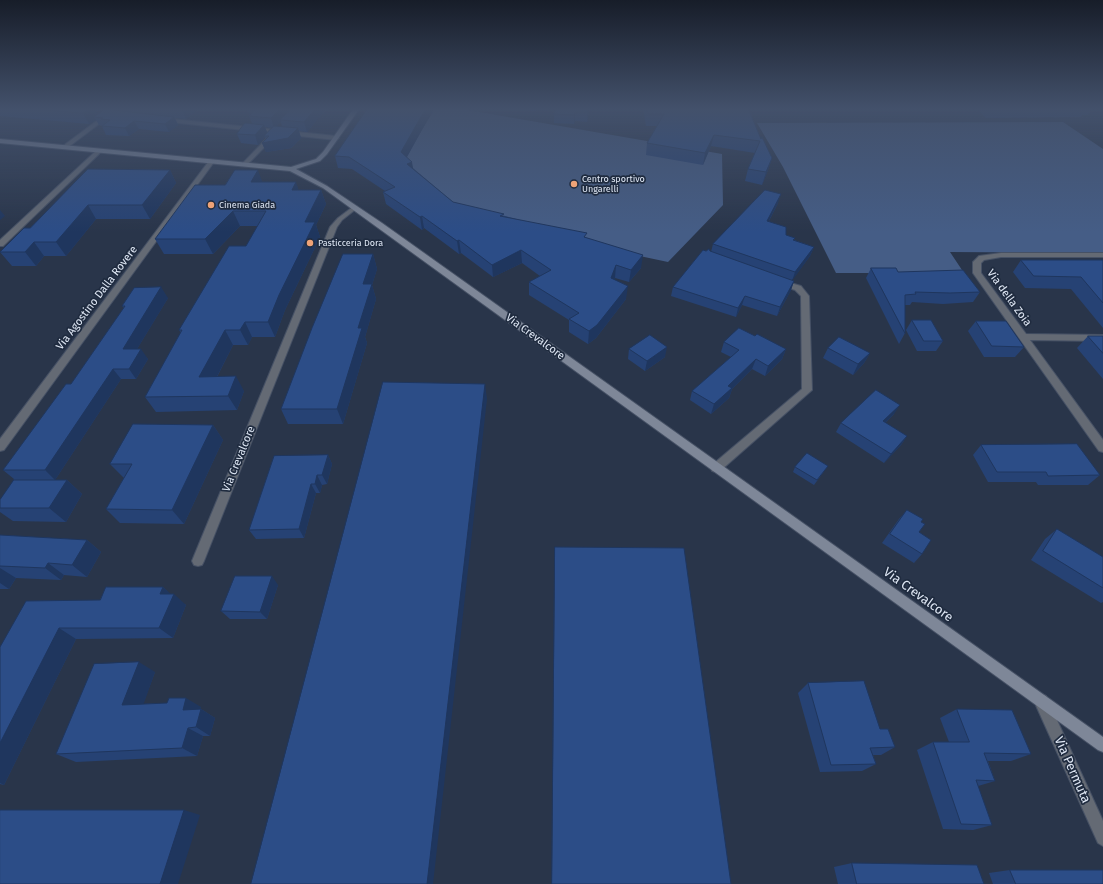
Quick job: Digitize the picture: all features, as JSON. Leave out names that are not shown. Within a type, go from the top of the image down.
[{"type":"main road","points":[[84,149],[291,169],[318,160],[328,149]]},
{"type":"main road","name":"Via Crevalcore","points":[[291,169],[325,187],[1103,746]]},
{"type":"street","points":[[244,165],[259,149]]},
{"type":"street","points":[[0,244],[99,151]]},
{"type":"street","name":"Via Agostino Dalla Rovere","points":[[0,447],[211,162]]},
{"type":"street","name":"Via Crevalcore","points":[[198,561],[334,227],[340,219],[354,208]]},
{"type":"street","name":"Via della Zoia","points":[[1103,255],[1001,255],[982,258],[977,262],[977,273],[1103,448]]},
{"type":"street","points":[[716,468],[807,390],[805,296],[798,288],[770,278]]},
{"type":"street","points":[[1024,337],[1103,338]]},
{"type":"street","name":"Via Permuta","points":[[1041,701],[1103,838]]},
{"type":"shaded area","name":"Centro sportivo Ungarelli","points":[[410,149],[695,149],[722,154],[723,205],[668,262],[465,219],[402,163]]},
{"type":"shaded area","points":[[773,149],[1103,149],[1103,253],[950,252],[964,273],[836,273],[783,167]]},
{"type":"building","points":[[340,149],[403,149],[401,152],[412,162],[407,164],[453,202],[504,214],[500,216],[587,233],[584,237],[643,255],[631,270],[616,265],[611,278],[628,286],[597,325],[589,331],[569,319],[579,313],[529,282],[551,270],[521,250],[492,265],[459,240],[457,241],[422,216],[420,217],[383,192],[395,187],[349,157],[335,156]]},
{"type":"building","points":[[683,149],[707,149],[705,153]]},
{"type":"building","points":[[756,149],[768,149],[772,158],[766,172],[748,169]]},
{"type":"building","points":[[88,169],[170,170],[142,205],[88,205],[56,242],[34,242],[25,252],[0,252],[24,228],[30,228]]},
{"type":"building","points":[[235,170],[258,170],[251,182],[296,182],[292,190],[321,190],[305,222],[315,222],[279,295],[268,322],[245,322],[240,330],[225,330],[199,377],[236,376],[228,396],[145,397],[182,330],[179,330],[229,246],[246,246],[266,211],[233,211],[205,239],[155,239],[195,185],[225,185]]},
{"type":"building","points":[[765,190],[781,194],[767,221],[786,227],[786,235],[795,238],[793,240],[814,247],[795,272],[713,244]]},
{"type":"building","points":[[709,249],[710,251],[794,281],[780,307],[745,296],[738,308],[673,287],[703,250],[706,251]]},
{"type":"building","points":[[343,254],[373,254],[363,284],[372,284],[358,328],[362,328],[337,409],[281,409],[312,328]]},
{"type":"building","points":[[1021,260],[1103,260],[1103,303],[1081,277],[1034,276]]},
{"type":"building","points":[[871,268],[896,268],[898,272],[963,270],[980,292],[915,292],[916,294],[905,295],[905,333]]},
{"type":"building","points":[[161,287],[123,349],[141,349],[129,369],[113,369],[45,470],[3,470],[66,384],[71,384],[125,306],[122,306],[134,288]]},
{"type":"building","points":[[912,320],[931,320],[943,341],[924,341]]},
{"type":"building","points":[[976,321],[1006,321],[1024,347],[992,346]]},
{"type":"building","points":[[739,328],[755,336],[757,334],[786,349],[768,366],[756,359],[728,386],[732,388],[714,404],[692,391],[739,350],[724,342]]},
{"type":"building","points":[[650,335],[667,347],[647,361],[629,349]]},
{"type":"building","points":[[1088,336],[1103,336],[1103,353]]},
{"type":"building","points":[[839,337],[870,353],[858,364],[828,348]]},
{"type":"building","points":[[383,382],[485,384],[427,884],[251,884]]},
{"type":"building","points":[[876,390],[900,405],[883,421],[907,436],[891,454],[841,423]]},
{"type":"building","points":[[133,424],[213,425],[172,510],[106,509],[132,464],[110,464]]},
{"type":"building","points":[[1077,444],[1100,475],[1048,476],[1046,472],[997,472],[981,445]]},
{"type":"building","points":[[807,453],[828,466],[817,480],[795,467]]},
{"type":"building","points":[[328,455],[322,475],[317,475],[315,484],[311,484],[299,529],[249,530],[274,456]]},
{"type":"building","points":[[14,480],[67,480],[49,508],[0,508],[0,500]]},
{"type":"building","points":[[907,510],[923,519],[921,522],[925,524],[919,532],[931,540],[922,554],[890,534]]},
{"type":"building","points":[[1057,529],[1103,557],[1103,588],[1043,551]]},
{"type":"building","points":[[0,535],[87,540],[72,565],[48,563],[45,568],[0,566]]},
{"type":"building","points":[[555,547],[684,548],[731,884],[552,884]]},
{"type":"building","points":[[235,576],[272,576],[260,612],[221,611]]},
{"type":"building","points":[[106,587],[163,587],[160,594],[174,594],[159,628],[59,628],[0,743],[0,647],[26,601],[100,600]]},
{"type":"building","points":[[139,662],[122,705],[167,703],[169,698],[186,698],[183,710],[201,709],[196,727],[188,728],[182,748],[56,754],[94,664]]},
{"type":"building","points":[[864,681],[880,729],[888,729],[895,747],[870,748],[876,764],[831,765],[808,683]]},
{"type":"building","points":[[957,709],[1012,710],[1031,754],[984,753],[995,781],[976,780],[992,825],[961,824],[933,742],[969,742]]},
{"type":"building","points":[[0,810],[184,810],[160,884],[0,884]]},
{"type":"building","points":[[852,863],[977,865],[984,884],[857,884]]},
{"type":"building","points":[[1010,870],[1103,870],[1103,884],[1016,884]]},
{"type":"place","name":"Centro sportivo Ungarelli","points":[[574,184]]},
{"type":"place","name":"Cinema Giada","points":[[211,205]]},
{"type":"place","name":"Pasticceria Dora","points":[[310,243]]}]
